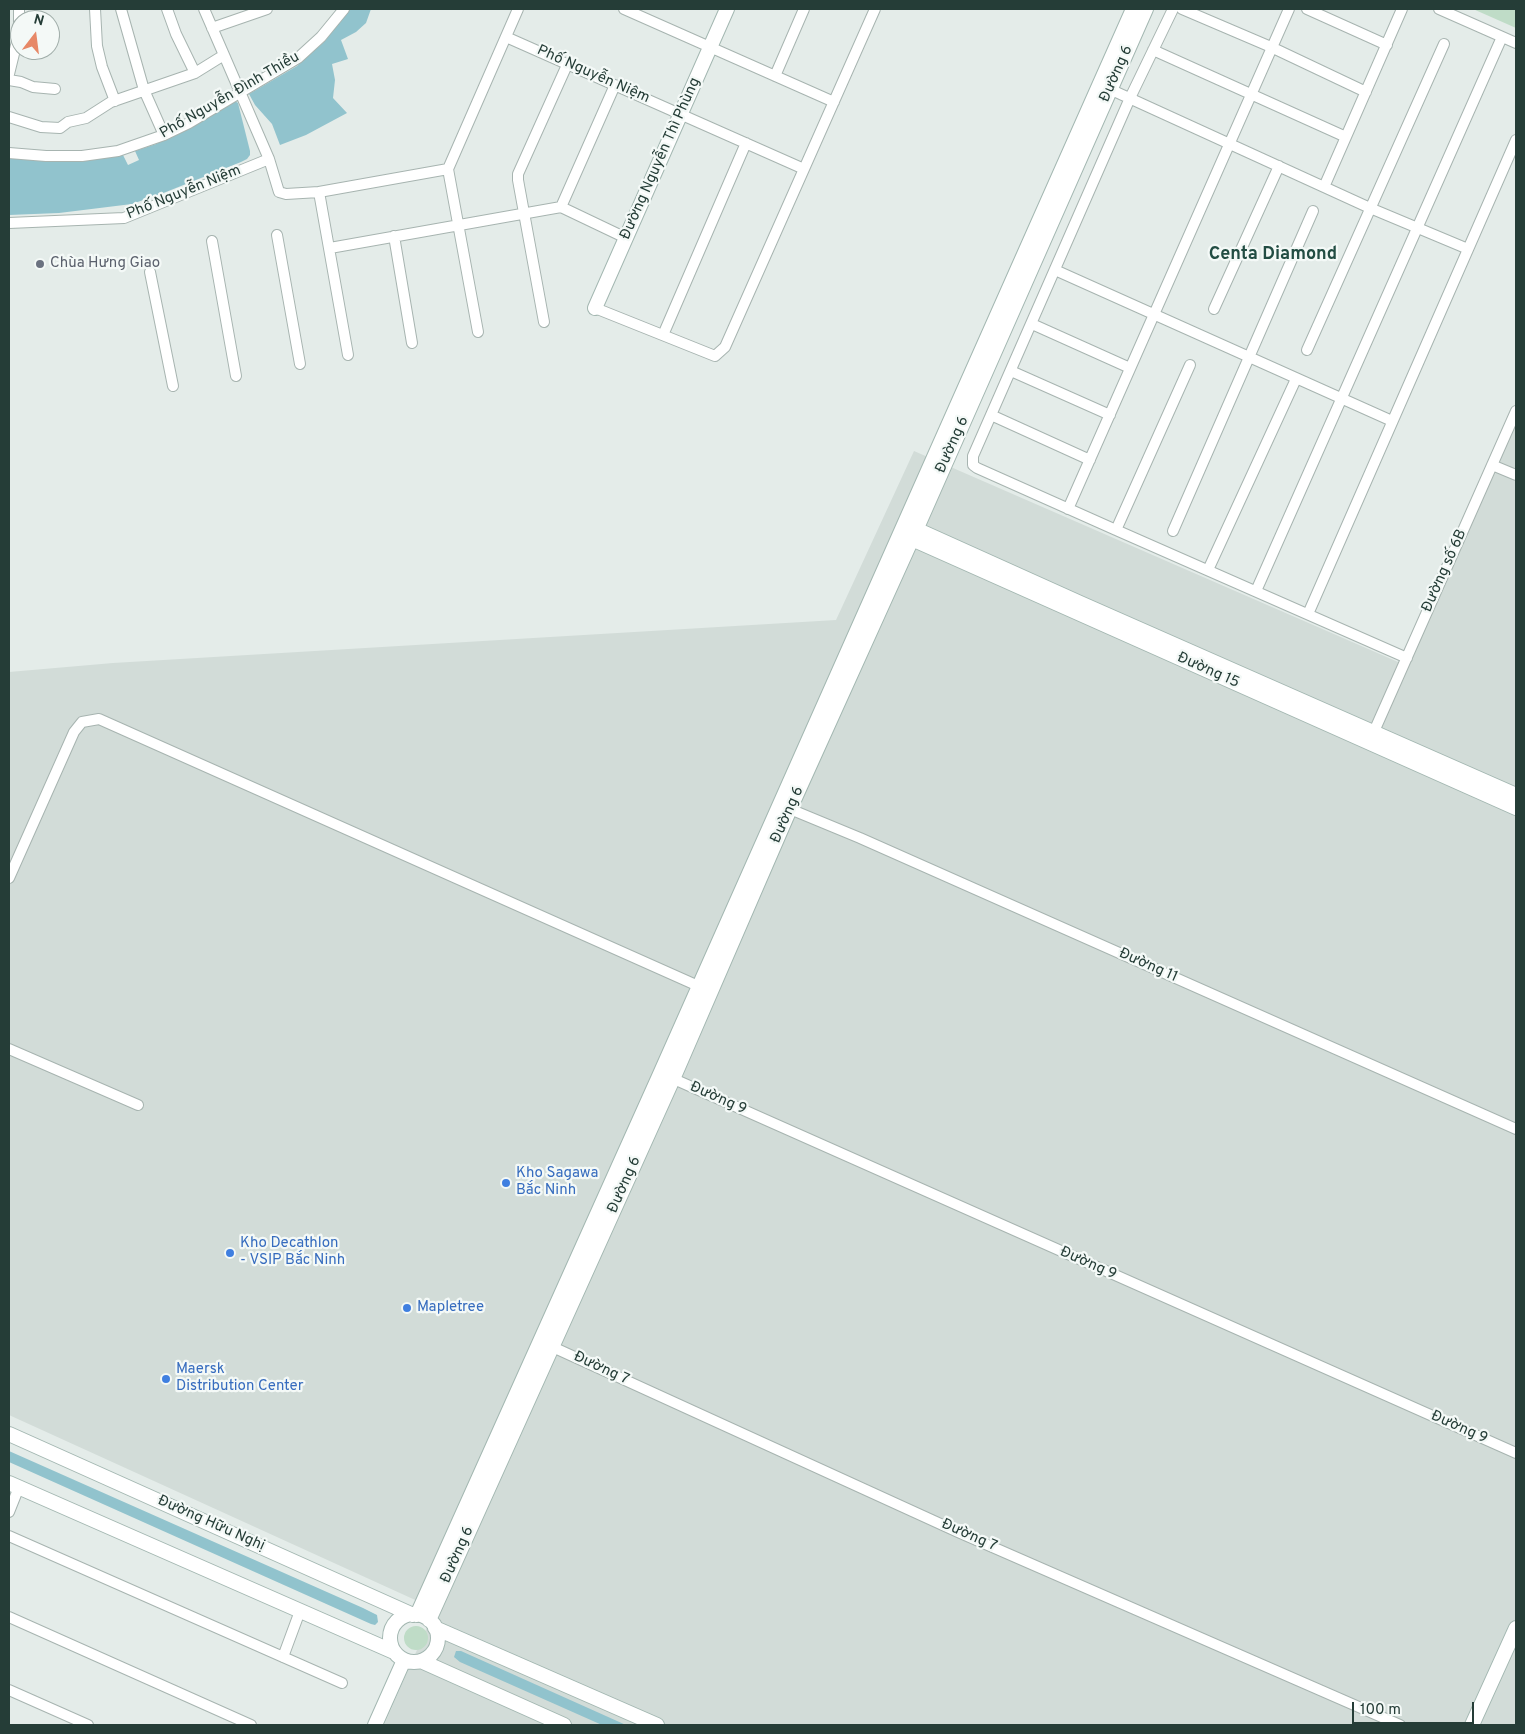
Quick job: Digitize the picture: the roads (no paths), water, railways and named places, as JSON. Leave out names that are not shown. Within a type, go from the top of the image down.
[{"type":"main road","name":"Đường Nguyễn Thì Phùng","points":[[595,308],[727,9]]},
{"type":"main road","name":"Đường 6","points":[[1105,87],[1133,9]]},
{"type":"main road","name":"Đường 6","points":[[423,1619],[667,1076],[1105,87],[1146,9]]},
{"type":"main road","name":"Đường 15","points":[[908,532],[1371,737],[1516,808]]},
{"type":"main road","name":"Đường 15","points":[[1371,737],[1516,794]]},
{"type":"main road","name":"Đường Hữu Nghị","points":[[9,1434],[657,1725]]},
{"type":"main road","points":[[14,1485],[300,1611],[399,1656],[410,1662],[421,1661],[431,1655],[438,1639],[423,1619],[401,1618],[392,1628],[390,1640],[399,1656],[374,1725]]},
{"type":"main road","points":[[1472,1725],[1516,1628]]},
{"type":"main road","points":[[421,1661],[564,1725]]},
{"type":"street","points":[[9,74],[19,33],[19,9]]},
{"type":"street","points":[[95,9],[96,46],[115,101]]},
{"type":"street","points":[[121,9],[144,90],[164,135]]},
{"type":"street","points":[[167,9],[176,34],[195,73]]},
{"type":"street","points":[[204,9],[269,158],[279,192],[286,194],[319,192],[448,169]]},
{"type":"street","points":[[212,28],[267,9]]},
{"type":"street","name":"Phố Nguyễn Đình Thiều","points":[[9,153],[82,156],[118,151],[164,135],[241,93],[298,58],[321,37],[344,9]]},
{"type":"street","points":[[478,332],[448,169],[518,9]]},
{"type":"street","points":[[624,9],[834,102]]},
{"type":"street","points":[[774,76],[804,9]]},
{"type":"street","points":[[595,308],[715,356],[725,347],[875,9]]},
{"type":"street","points":[[1172,9],[1130,98],[973,456],[973,465],[1068,509],[1407,658]]},
{"type":"street","points":[[1182,9],[1271,47],[1366,92]]},
{"type":"street","points":[[1068,509],[1289,9]]},
{"type":"street","points":[[1307,9],[1387,44]]},
{"type":"street","points":[[1324,187],[1402,9]]},
{"type":"street","points":[[1439,9],[1516,43]]},
{"type":"street","name":"Phố Nguyễn Niệm","points":[[506,37],[804,169]]},
{"type":"street","points":[[1256,591],[1502,37]]},
{"type":"street","points":[[1307,350],[1444,44]]},
{"type":"street","points":[[1154,50],[1346,137]]},
{"type":"street","points":[[9,117],[41,127],[60,128],[68,122],[86,118],[115,101],[195,73],[224,55]]},
{"type":"street","points":[[544,322],[518,174],[567,64]]},
{"type":"street","points":[[9,80],[33,87],[55,89]]},
{"type":"street","points":[[561,207],[615,86]]},
{"type":"street","points":[[1105,87],[1370,208],[1468,249]]},
{"type":"street","points":[[1308,614],[1516,140]]},
{"type":"street","points":[[663,335],[746,143]]},
{"type":"street","name":"Phố Nguyễn Niệm","points":[[9,223],[124,218],[269,158]]},
{"type":"street","points":[[1214,309],[1279,166]]},
{"type":"street","points":[[319,192],[348,355]]},
{"type":"street","points":[[330,248],[561,207],[626,238]]},
{"type":"street","points":[[1173,531],[1248,357],[1314,211]]},
{"type":"street","points":[[277,235],[300,364]]},
{"type":"street","points":[[394,236],[412,343]]},
{"type":"street","points":[[212,241],[236,376]]},
{"type":"street","points":[[1055,270],[1392,421]]},
{"type":"street","points":[[150,272],[173,386]]},
{"type":"street","points":[[1032,324],[1130,368]]},
{"type":"street","points":[[1116,530],[1190,365]]},
{"type":"street","points":[[1011,371],[1110,415]]},
{"type":"street","points":[[1208,570],[1296,379]]},
{"type":"street","name":"Đường số 6B","points":[[1371,737],[1516,411]]},
{"type":"street","points":[[991,415],[1090,460]]},
{"type":"street","points":[[1492,464],[1516,475]]},
{"type":"street","points":[[9,878],[74,732],[82,722],[99,719],[705,990]]},
{"type":"street","name":"Đường 11","points":[[785,807],[860,838],[1516,1129]]},
{"type":"street","points":[[9,1049],[138,1105]]},
{"type":"street","name":"Đường 9","points":[[667,1076],[1516,1453]]},
{"type":"street","name":"Đường 7","points":[[547,1344],[958,1532],[1400,1725]]},
{"type":"street","points":[[9,1512],[14,1485]]},
{"type":"street","points":[[9,1536],[342,1683]]},
{"type":"street","points":[[283,1657],[300,1611]]},
{"type":"street","points":[[9,1617],[251,1725]]},
{"type":"street","points":[[9,1690],[88,1725]]},
{"type":"water","points":[[349,9],[371,9],[366,23],[356,32],[341,40],[348,59],[332,64],[335,80],[333,98],[347,113],[306,135],[280,145],[272,124],[255,105],[249,94],[297,66],[325,41]]},
{"type":"water","points":[[235,101],[238,103],[250,151],[247,159],[132,204],[59,213],[9,215],[9,156],[58,161],[97,159],[123,155],[128,165],[139,160],[135,151],[156,144]]},
{"type":"water","points":[[9,1451],[363,1608],[377,1615],[378,1622],[375,1625],[371,1624],[9,1462]]},
{"type":"water","points":[[456,1651],[461,1651],[626,1725],[602,1725],[460,1662],[454,1657]]},
{"type":"place","name":"Chùa Hưng Giao","points":[[40,264]]},
{"type":"place","name":"Kho Sagawa Bắc Ninh","points":[[506,1183]]},
{"type":"place","name":"Kho Decathlon - VSIP Bắc Ninh","points":[[230,1253]]},
{"type":"place","name":"Mapletree","points":[[407,1308]]},
{"type":"place","name":"Maersk Distribution Center","points":[[166,1379]]},
{"type":"district","name":"Centa Diamond","points":[[1273,255]]}]
